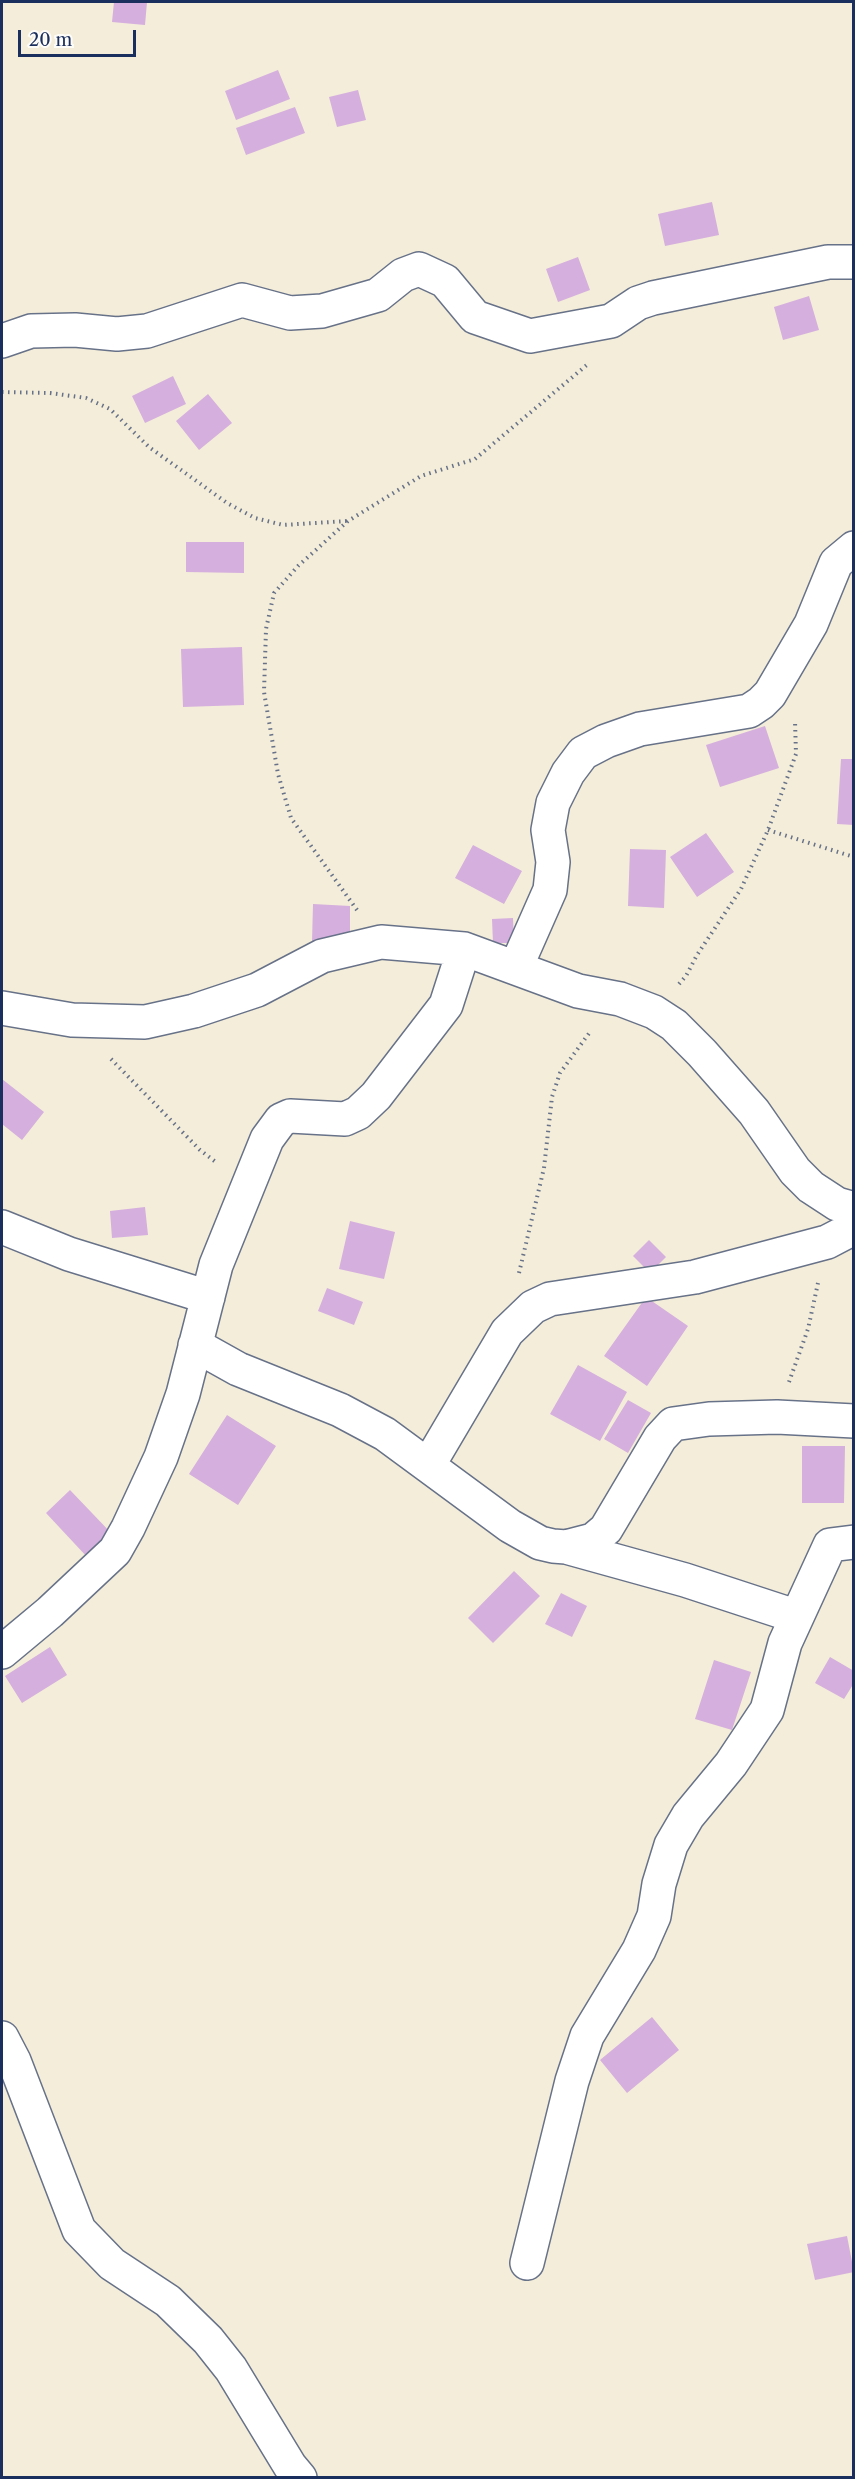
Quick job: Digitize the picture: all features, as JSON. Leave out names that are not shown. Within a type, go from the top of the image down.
[{"type":"street","points":[[2,341],[31,331],[75,330],[117,334],[147,331],[242,300],[290,313],[322,311],[378,295],[403,275],[419,269],[445,281],[475,317],[530,336],[611,321],[638,303],[653,298],[828,262],[854,262]]},
{"type":"street","points":[[516,967],[550,890],[553,862],[548,830],[554,803],[568,773],[583,753],[606,741],[640,729],[749,711],[770,694],[811,624],[836,563],[854,548]]},
{"type":"street","points":[[2,1008],[72,1020],[145,1022],[194,1011],[257,990],[322,956],[381,942],[464,949],[578,991],[620,999],[654,1012],[674,1025],[754,1112],[795,1171],[820,1193],[837,1204],[854,1209]]},
{"type":"street","points":[[2,1652],[50,1612],[115,1551],[161,1457],[183,1394],[216,1265],[267,1139],[281,1120],[290,1116],[345,1119],[358,1113],[376,1096],[446,1005],[464,949]]},
{"type":"street","points":[[2,1227],[69,1254],[208,1297]]},
{"type":"street","points":[[429,1464],[507,1332],[533,1307],[550,1299],[695,1277],[840,1235]]},
{"type":"street","points":[[195,1345],[238,1369],[365,1422],[429,1464],[510,1526],[540,1544],[566,1547],[685,1580],[795,1616]]},
{"type":"street","points":[[566,1547],[593,1540],[606,1529],[660,1438],[673,1425],[709,1419],[777,1417],[854,1421]]},
{"type":"street","points":[[527,2263],[572,2080],[587,2036],[639,1950],[654,1916],[659,1884],[671,1845],[688,1816],[731,1764],[767,1710],[785,1643],[795,1616],[817,1576],[830,1545],[854,1542]]},
{"type":"street","points":[[2,2038],[14,2061],[79,2230],[112,2264],[168,2301],[208,2340],[231,2369],[290,2466],[300,2478]]},
{"type":"path","points":[[381,942],[291,818],[278,774],[264,692],[266,629],[274,593],[298,566],[348,521],[421,476],[475,459],[594,358]]},
{"type":"path","points":[[2,392],[50,393],[86,398],[110,409],[148,447],[227,504],[255,518],[283,525],[348,521]]},
{"type":"path","points":[[518,1277],[544,1168],[552,1097],[560,1073],[582,1040],[620,999],[663,993],[686,976],[697,955],[741,889],[768,830],[796,754],[794,655]]},
{"type":"path","points":[[768,830],[854,857]]},
{"type":"path","points":[[72,1020],[200,1150],[248,1187]]},
{"type":"path","points":[[777,1417],[840,1235]]},
{"type":"building","points":[[114,2],[147,2],[145,25],[112,22]]},
{"type":"building","points":[[278,70],[290,99],[236,120],[225,91]]},
{"type":"building","points":[[358,90],[366,120],[337,127],[329,97]]},
{"type":"building","points":[[295,107],[305,133],[246,155],[236,128]]},
{"type":"building","points":[[712,202],[719,235],[665,246],[658,214]]},
{"type":"building","points":[[578,257],[590,290],[558,302],[546,269]]},
{"type":"building","points":[[809,296],[819,330],[783,340],[774,307]]},
{"type":"building","points":[[173,376],[186,404],[145,423],[132,396]]},
{"type":"building","points":[[208,394],[232,423],[199,450],[176,421]]},
{"type":"building","points":[[186,542],[244,542],[244,573],[186,572]]},
{"type":"building","points":[[242,647],[244,705],[183,707],[181,649]]},
{"type":"building","points":[[765,726],[779,768],[720,787],[706,745]]},
{"type":"building","points":[[841,759],[854,759],[854,825],[837,824]]},
{"type":"building","points":[[706,833],[734,872],[697,897],[670,857]]},
{"type":"building","points":[[473,845],[522,871],[504,904],[455,878]]},
{"type":"building","points":[[630,849],[666,850],[664,908],[628,906]]},
{"type":"building","points":[[313,904],[350,906],[350,943],[312,942]]},
{"type":"building","points":[[513,918],[514,943],[493,943],[492,919]]},
{"type":"building","points":[[2,1079],[44,1112],[22,1140],[2,1124]]},
{"type":"building","points":[[145,1207],[148,1235],[112,1238],[110,1211]]},
{"type":"building","points":[[350,1221],[395,1232],[384,1279],[339,1269]]},
{"type":"building","points":[[649,1240],[666,1257],[650,1273],[633,1256]]},
{"type":"building","points":[[327,1288],[363,1302],[354,1325],[318,1311]]},
{"type":"building","points":[[646,1297],[688,1326],[647,1386],[604,1356]]},
{"type":"building","points":[[578,1365],[627,1392],[600,1441],[550,1414]]},
{"type":"building","points":[[628,1400],[651,1413],[628,1453],[604,1439]]},
{"type":"building","points":[[227,1415],[276,1446],[238,1505],[189,1474]]},
{"type":"building","points":[[802,1446],[845,1446],[844,1503],[802,1503]]},
{"type":"building","points":[[70,1490],[113,1535],[88,1558],[46,1513]]},
{"type":"building","points":[[514,1571],[540,1596],[493,1643],[468,1618]]},
{"type":"building","points":[[561,1593],[587,1606],[572,1637],[545,1624]]},
{"type":"building","points":[[50,1647],[67,1675],[22,1703],[5,1676]]},
{"type":"building","points":[[830,1657],[854,1671],[854,1683],[844,1699],[815,1683]]},
{"type":"building","points":[[714,1660],[751,1672],[732,1730],[695,1719]]},
{"type":"building","points":[[652,2017],[679,2050],[627,2093],[600,2060]]},
{"type":"building","points":[[847,2236],[854,2272],[815,2280],[807,2244]]}]
